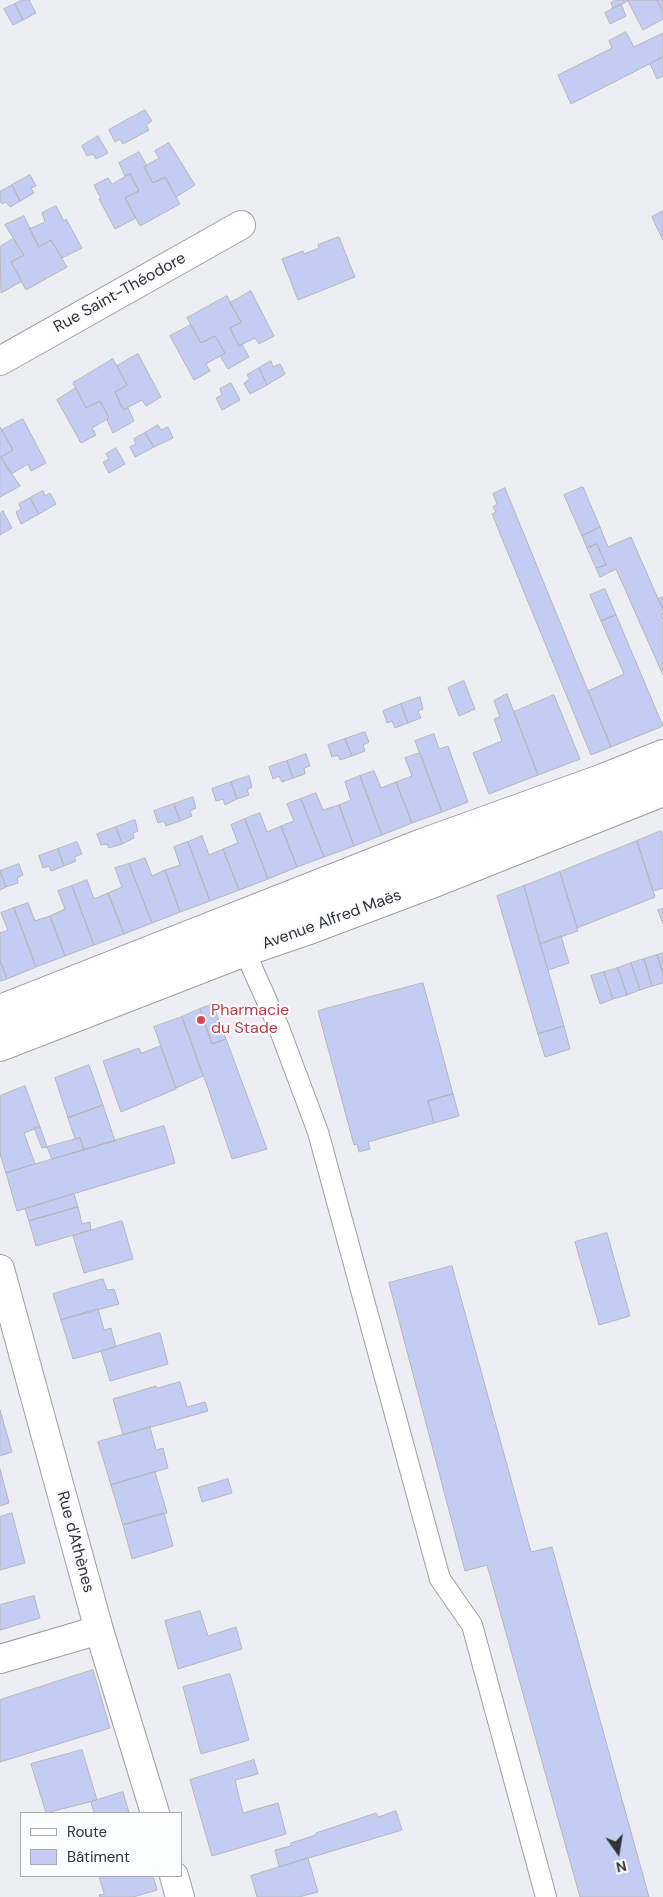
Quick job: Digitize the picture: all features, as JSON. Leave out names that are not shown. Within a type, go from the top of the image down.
[{"type":"main road","name":"Rue Saint-Théodore","points":[[0,360],[241,225]]},
{"type":"main road","name":"Avenue Alfred Maës","points":[[0,1047],[238,935],[422,844],[663,754]]},
{"type":"main road","name":"Avenue Alfred Maës","points":[[0,1009],[238,935],[312,929],[437,882],[663,792]]},
{"type":"main road","name":"Rue d'Athènes","points":[[0,1269],[100,1630],[155,1812]]},
{"type":"main road","points":[[0,1659],[100,1630]]},
{"type":"main road","points":[[174,1877],[180,1897]]},
{"type":"lane","points":[[0,1029],[238,935],[273,926],[663,773]]},
{"type":"lane","points":[[238,935],[279,1028],[318,1132],[440,1578],[472,1625],[546,1897]]},
{"type":"building","points":[[22,0],[29,0],[36,13],[23,20],[15,4]]},
{"type":"building","points":[[615,0],[629,0],[613,9],[611,3]]},
{"type":"building","points":[[657,0],[663,11],[663,19],[643,30],[628,1]]},
{"type":"building","points":[[657,0],[663,0],[663,11]]},
{"type":"building","points":[[15,4],[23,20],[13,25],[4,9]]},
{"type":"building","points":[[621,4],[626,16],[610,24],[605,13]]},
{"type":"building","points":[[626,32],[634,47],[663,33],[663,57],[571,104],[558,75],[612,48],[609,41]]},
{"type":"building","points":[[663,57],[663,76],[657,79],[650,64]]},
{"type":"building","points":[[145,110],[152,121],[146,125],[149,130],[123,144],[120,139],[115,142],[109,130]]},
{"type":"building","points":[[98,136],[108,153],[96,159],[93,154],[87,156],[82,146]]},
{"type":"building","points":[[169,143],[195,185],[176,197],[165,177],[153,183],[144,167],[159,158],[155,151]]},
{"type":"building","points":[[139,152],[147,166],[144,167],[153,183],[165,177],[180,204],[140,226],[125,198],[139,191],[130,174],[125,176],[119,163]]},
{"type":"building","points":[[130,174],[139,191],[125,198],[136,218],[115,229],[99,199],[101,199],[94,185],[108,178],[112,184]]},
{"type":"building","points":[[30,175],[36,186],[31,188],[34,193],[20,201],[12,185]]},
{"type":"building","points":[[12,185],[20,201],[10,207],[6,202],[2,204],[0,201],[0,192]]},
{"type":"building","points":[[56,206],[64,221],[66,219],[82,248],[62,258],[51,240],[39,247],[29,229],[45,222],[42,213]]},
{"type":"building","points":[[663,211],[663,240],[652,217]]},
{"type":"building","points":[[24,216],[39,247],[51,240],[67,267],[26,290],[11,262],[24,255],[5,225]]},
{"type":"building","points":[[339,237],[355,277],[298,300],[282,259],[303,251],[304,254],[319,248],[318,245]]},
{"type":"building","points":[[13,239],[24,255],[11,262],[22,281],[1,293],[0,247]]},
{"type":"building","points":[[251,291],[274,336],[259,344],[255,338],[239,346],[230,328],[241,322],[230,303]]},
{"type":"building","points":[[227,296],[241,322],[230,328],[239,346],[242,344],[249,357],[228,369],[220,356],[225,353],[215,336],[201,343],[187,318]]},
{"type":"building","points":[[191,325],[201,343],[215,336],[225,353],[206,364],[210,371],[194,380],[170,336]]},
{"type":"building","points":[[138,354],[161,397],[146,406],[142,400],[123,410],[115,392],[127,385],[117,366]]},
{"type":"building","points":[[113,359],[127,385],[115,392],[123,410],[128,408],[134,421],[113,433],[107,420],[109,418],[100,401],[86,408],[73,383]]},
{"type":"building","points":[[271,361],[273,367],[280,364],[285,374],[267,385],[259,368]]},
{"type":"building","points":[[259,368],[267,385],[250,394],[244,383],[250,379],[247,375]]},
{"type":"building","points":[[231,383],[240,400],[222,410],[216,398],[222,395],[220,389]]},
{"type":"building","points":[[76,388],[86,408],[100,401],[109,418],[92,428],[96,435],[81,443],[57,400]]},
{"type":"building","points":[[23,419],[46,463],[31,471],[28,464],[11,474],[1,457],[13,450],[2,430]]},
{"type":"building","points":[[158,425],[161,430],[168,427],[173,438],[154,447],[145,433]]},
{"type":"building","points":[[0,427],[13,450],[1,457],[20,486],[0,497]]},
{"type":"building","points":[[145,433],[154,447],[135,457],[130,447],[136,444],[134,439]]},
{"type":"building","points":[[116,448],[125,464],[109,473],[103,462],[109,459],[106,454]]},
{"type":"building","points":[[583,487],[600,527],[582,536],[564,495]]},
{"type":"building","points":[[505,488],[611,747],[591,755],[492,514],[496,512],[493,507],[497,504],[493,494]]},
{"type":"building","points":[[43,491],[45,496],[50,493],[56,504],[39,514],[30,498]]},
{"type":"building","points":[[30,498],[39,514],[21,524],[16,512],[21,509],[19,504]]},
{"type":"building","points":[[3,511],[12,528],[0,535],[0,514]]},
{"type":"building","points":[[600,527],[608,547],[631,537],[663,610],[661,615],[663,620],[663,675],[616,569],[600,577],[596,568],[606,565],[597,544],[587,548],[582,536]]},
{"type":"building","points":[[597,544],[606,565],[596,568],[587,548]]},
{"type":"building","points":[[605,589],[616,615],[601,621],[590,595]]},
{"type":"building","points":[[663,597],[663,610],[658,599]]},
{"type":"building","points":[[616,615],[663,726],[611,747],[588,691],[624,674],[601,621]]},
{"type":"building","points":[[464,681],[475,709],[459,716],[448,688]]},
{"type":"building","points":[[507,694],[538,775],[489,794],[473,753],[502,741],[494,719],[500,717],[494,701]]},
{"type":"building","points":[[554,695],[580,759],[538,775],[514,712]]},
{"type":"building","points":[[420,697],[423,709],[418,711],[421,718],[408,723],[401,704]]},
{"type":"building","points":[[401,704],[408,723],[395,728],[392,721],[387,723],[383,711]]},
{"type":"building","points":[[365,732],[369,742],[363,745],[365,751],[352,756],[345,739]]},
{"type":"building","points":[[434,734],[439,749],[448,746],[468,802],[442,812],[415,741]]},
{"type":"building","points":[[345,739],[352,756],[340,760],[338,755],[332,757],[328,745]]},
{"type":"building","points":[[420,753],[442,812],[412,823],[396,782],[412,776],[405,758]]},
{"type":"building","points":[[306,754],[310,766],[304,768],[305,774],[293,778],[287,761]]},
{"type":"building","points":[[287,761],[293,778],[282,782],[279,776],[273,779],[269,767]]},
{"type":"building","points":[[374,771],[381,788],[396,782],[412,823],[382,835],[360,776]]},
{"type":"building","points":[[249,776],[252,787],[247,790],[249,795],[237,799],[231,782]]},
{"type":"building","points":[[360,776],[382,835],[354,846],[339,805],[351,800],[345,782]]},
{"type":"building","points":[[231,782],[237,799],[225,805],[223,799],[216,801],[212,789]]},
{"type":"building","points":[[316,793],[323,810],[339,805],[354,846],[324,857],[301,799]]},
{"type":"building","points":[[193,797],[196,808],[190,811],[192,816],[180,821],[174,804]]},
{"type":"building","points":[[301,799],[324,857],[297,867],[281,826],[294,821],[287,804]]},
{"type":"building","points":[[174,804],[180,821],[166,826],[164,821],[158,823],[154,811]]},
{"type":"building","points":[[260,813],[267,832],[281,826],[297,867],[268,879],[245,819]]},
{"type":"building","points":[[245,819],[268,879],[239,890],[223,849],[238,843],[231,825]]},
{"type":"building","points":[[135,820],[138,831],[133,833],[134,838],[122,844],[116,827]]},
{"type":"building","points":[[116,827],[122,844],[109,848],[107,844],[101,845],[97,834]]},
{"type":"building","points":[[661,831],[663,838],[663,888],[653,891],[637,841]]},
{"type":"building","points":[[202,836],[209,855],[223,849],[239,890],[210,901],[188,842]]},
{"type":"building","points":[[637,841],[655,897],[577,928],[560,872]]},
{"type":"building","points":[[77,842],[82,854],[74,857],[76,861],[64,866],[58,849]]},
{"type":"building","points":[[188,842],[210,901],[180,912],[165,870],[180,865],[174,847]]},
{"type":"building","points":[[58,849],[64,866],[51,871],[49,866],[43,868],[39,856]]},
{"type":"building","points":[[145,858],[152,876],[165,870],[180,912],[152,923],[129,864]]},
{"type":"building","points":[[19,864],[23,875],[17,878],[18,883],[6,887],[0,871]]},
{"type":"building","points":[[129,864],[152,923],[124,934],[108,893],[122,887],[115,868]]},
{"type":"building","points":[[0,871],[6,887],[0,890]]},
{"type":"building","points":[[560,872],[578,931],[540,944],[524,886]]},
{"type":"building","points":[[87,880],[94,899],[108,893],[124,934],[94,945],[72,886]]},
{"type":"building","points":[[72,886],[94,945],[65,956],[50,916],[65,909],[58,891]]},
{"type":"building","points":[[524,886],[564,1026],[538,1034],[497,896]]},
{"type":"building","points":[[28,903],[35,921],[50,916],[65,956],[36,967],[14,908]]},
{"type":"building","points":[[14,908],[36,967],[7,979],[0,960],[0,933],[8,930],[1,913]]},
{"type":"building","points":[[663,909],[663,924],[658,910]]},
{"type":"building","points":[[561,936],[569,963],[548,970],[540,944]]},
{"type":"building","points":[[663,953],[663,974],[657,955]]},
{"type":"building","points":[[657,955],[663,974],[663,983],[652,986],[644,959]]},
{"type":"building","points":[[644,959],[652,986],[640,990],[631,963]]},
{"type":"building","points":[[0,960],[7,979],[0,981]]},
{"type":"building","points":[[631,963],[640,990],[627,995],[618,968]]},
{"type":"building","points":[[618,968],[627,995],[613,999],[604,972]]},
{"type":"building","points":[[604,972],[613,999],[600,1004],[591,976]]},
{"type":"building","points":[[423,983],[453,1094],[428,1101],[434,1123],[368,1142],[370,1149],[359,1152],[357,1144],[354,1145],[318,1011]]},
{"type":"building","points":[[213,1004],[226,1039],[212,1044],[200,1009]]},
{"type":"building","points":[[200,1009],[212,1044],[226,1039],[267,1149],[232,1159],[182,1017]]},
{"type":"building","points":[[182,1017],[203,1076],[176,1088],[154,1027]]},
{"type":"building","points":[[564,1026],[570,1049],[545,1057],[538,1034]]},
{"type":"building","points":[[161,1046],[176,1089],[121,1112],[103,1061],[139,1048],[141,1053]]},
{"type":"building","points":[[89,1065],[103,1105],[68,1118],[55,1078]]},
{"type":"building","points":[[25,1086],[40,1127],[24,1133],[35,1164],[6,1173],[0,1154],[0,1096]]},
{"type":"building","points":[[453,1094],[459,1116],[434,1123],[428,1101]]},
{"type":"building","points":[[103,1105],[115,1141],[84,1150],[80,1138],[75,1139],[68,1118]]},
{"type":"building","points":[[164,1126],[175,1163],[17,1211],[6,1173]]},
{"type":"building","points":[[40,1127],[47,1147],[42,1148],[34,1128]]},
{"type":"building","points":[[80,1138],[84,1150],[52,1159],[47,1147]]},
{"type":"building","points":[[74,1194],[78,1207],[29,1221],[25,1209]]},
{"type":"building","points":[[78,1207],[82,1224],[90,1222],[91,1230],[36,1246],[29,1221]]},
{"type":"building","points":[[122,1221],[133,1259],[84,1273],[73,1236]]},
{"type":"building","points":[[607,1233],[630,1316],[599,1325],[575,1242]]},
{"type":"building","points":[[452,1266],[531,1552],[552,1547],[649,1897],[580,1897],[487,1565],[465,1571],[389,1283]]},
{"type":"building","points":[[103,1279],[107,1290],[114,1289],[119,1304],[61,1320],[53,1294]]},
{"type":"building","points":[[98,1309],[104,1330],[111,1328],[116,1347],[73,1359],[61,1320]]},
{"type":"building","points":[[160,1333],[168,1364],[110,1381],[101,1351]]},
{"type":"building","points":[[180,1382],[187,1407],[205,1402],[208,1411],[123,1435],[113,1399],[156,1386],[157,1388]]},
{"type":"building","points":[[0,1410],[12,1452],[0,1456]]},
{"type":"building","points":[[150,1427],[156,1450],[163,1448],[168,1468],[111,1485],[98,1442]]},
{"type":"building","points":[[0,1469],[9,1503],[0,1506]]},
{"type":"building","points":[[155,1472],[167,1513],[123,1525],[111,1485]]},
{"type":"building","points":[[228,1479],[232,1493],[202,1502],[198,1488]]},
{"type":"building","points":[[12,1513],[25,1563],[0,1570],[0,1517]]},
{"type":"building","points":[[164,1513],[173,1546],[132,1559],[123,1525]]},
{"type":"building","points":[[34,1596],[40,1618],[0,1630],[0,1605]]},
{"type":"building","points":[[200,1611],[208,1636],[236,1627],[242,1649],[178,1669],[165,1621]]},
{"type":"building","points":[[93,1670],[110,1728],[0,1762],[0,1700]]},
{"type":"building","points":[[230,1674],[249,1740],[201,1754],[183,1687]]},
{"type":"building","points":[[82,1750],[97,1800],[46,1812],[31,1764]]},
{"type":"building","points":[[254,1760],[258,1774],[235,1780],[243,1813],[278,1803],[286,1834],[212,1856],[190,1780]]},
{"type":"building","points":[[123,1792],[129,1812],[94,1812],[91,1802]]},
{"type":"building","points":[[396,1811],[402,1830],[279,1867],[275,1850],[291,1846],[291,1843],[316,1835],[316,1833],[376,1813],[378,1817]]},
{"type":"building","points":[[308,1858],[318,1892],[299,1897],[257,1897],[251,1876]]},
{"type":"building","points":[[99,1877],[153,1877],[157,1890],[133,1897],[100,1897],[99,1895],[104,1894]]},
{"type":"place","name":"Pharmacie du Stade","points":[[201,1020]]}]
